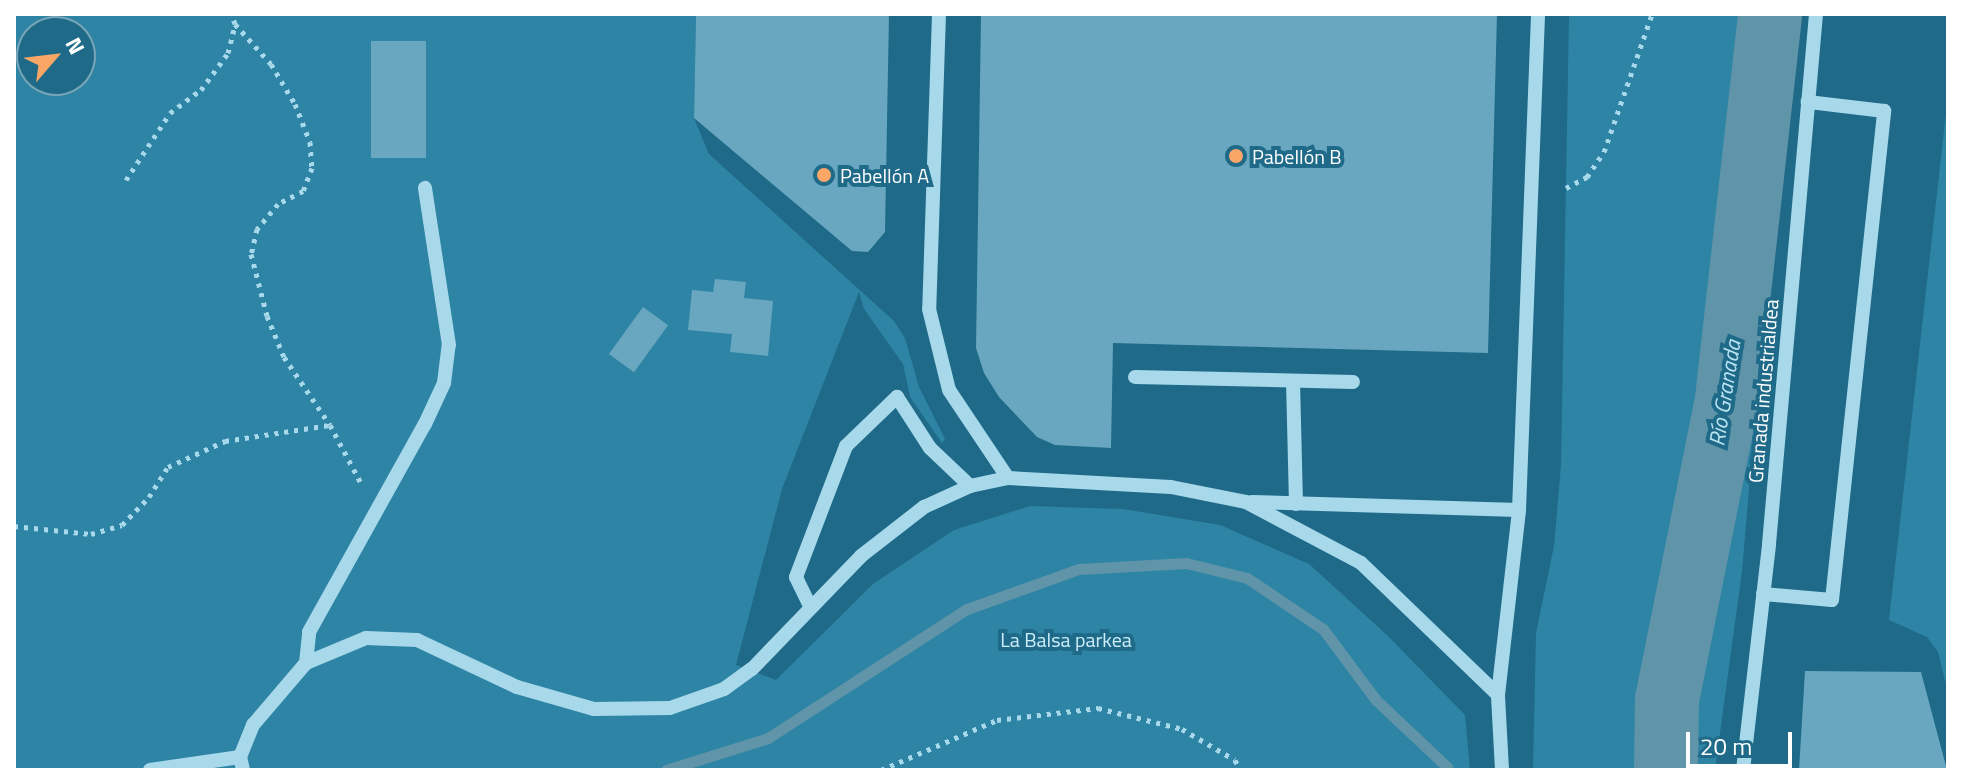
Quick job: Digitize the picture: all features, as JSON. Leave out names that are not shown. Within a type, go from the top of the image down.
[{"type":"street","points":[[939,14],[929,309],[949,390],[1008,478]]},
{"type":"street","points":[[1502,770],[1498,695],[1519,510],[1538,14]]},
{"type":"street","name":"Granada industrialdea","points":[[1743,770],[1763,594],[1816,14]]},
{"type":"street","points":[[1763,594],[1832,600],[1884,111],[1808,102]]},
{"type":"street","points":[[306,663],[309,632],[444,383],[449,345],[425,188]]},
{"type":"street","points":[[1135,377],[1353,382]]},
{"type":"street","points":[[1293,381],[1296,504]]},
{"type":"street","points":[[810,606],[796,577],[846,446],[897,397],[930,448],[970,486]]},
{"type":"street","points":[[150,770],[241,764],[253,725],[306,663],[366,638],[417,640],[517,687],[594,709],[670,708],[724,689],[752,669],[861,556],[924,507],[970,486],[1008,478],[1171,487],[1246,502],[1519,510]]},
{"type":"street","points":[[1246,502],[1361,563],[1498,695]]},
{"type":"path","points":[[232,14],[235,24],[271,64],[295,104],[310,142],[312,168],[303,191],[278,204],[257,229],[251,254],[267,316],[284,357],[330,425],[376,511]]},
{"type":"path","points":[[1566,188],[1587,177],[1604,152],[1652,14]]},
{"type":"path","points":[[126,180],[170,113],[201,90],[228,53],[235,24]]},
{"type":"path","points":[[14,526],[91,534],[122,525],[149,497],[168,467],[225,441],[330,425]]},
{"type":"path","points":[[881,770],[997,720],[1098,708],[1182,729],[1235,760],[1240,770]]},
{"type":"green space","name":"La Balsa parkea","points":[[14,14],[696,14],[694,118],[709,154],[894,321],[905,338],[919,387],[945,439],[942,443],[910,397],[903,364],[864,309],[859,292],[782,489],[736,665],[776,680],[873,584],[954,530],[1030,506],[1123,509],[1220,525],[1309,564],[1388,636],[1465,715],[1470,770],[14,770]]},
{"type":"green space","points":[[1569,14],[1790,14],[1742,571],[1715,770],[1533,770],[1536,633],[1554,546],[1561,465]]},
{"type":"green space","points":[[1948,95],[1948,693],[1938,652],[1927,637],[1889,620]]},
{"type":"building","name":"Pabellón A","points":[[696,14],[889,14],[885,232],[868,252],[852,251],[694,118]]},
{"type":"building","name":"Pabellón B","points":[[981,14],[1497,14],[1488,353],[1113,343],[1111,448],[1055,445],[1037,437],[999,397],[984,373],[976,348]]},
{"type":"building","points":[[371,41],[426,41],[426,158],[371,158]]},
{"type":"building","points":[[715,279],[746,282],[744,298],[773,301],[768,356],[730,352],[732,334],[688,330],[692,290],[713,292]]},
{"type":"building","points":[[643,307],[668,325],[634,372],[609,354]]},
{"type":"building","points":[[1805,671],[1921,672],[1947,770],[1799,770]]},
{"type":"waterway","name":"Río Granada","points":[[1666,770],[1667,700],[1727,399],[1770,14]]},
{"type":"waterway","points":[[666,770],[768,738],[967,609],[1079,569],[1186,563],[1247,578],[1323,629],[1376,700],[1447,767]]},
{"type":"place","name":"Pabellón B","points":[[1236,156]]},
{"type":"place","name":"Pabellón A","points":[[824,175]]}]
